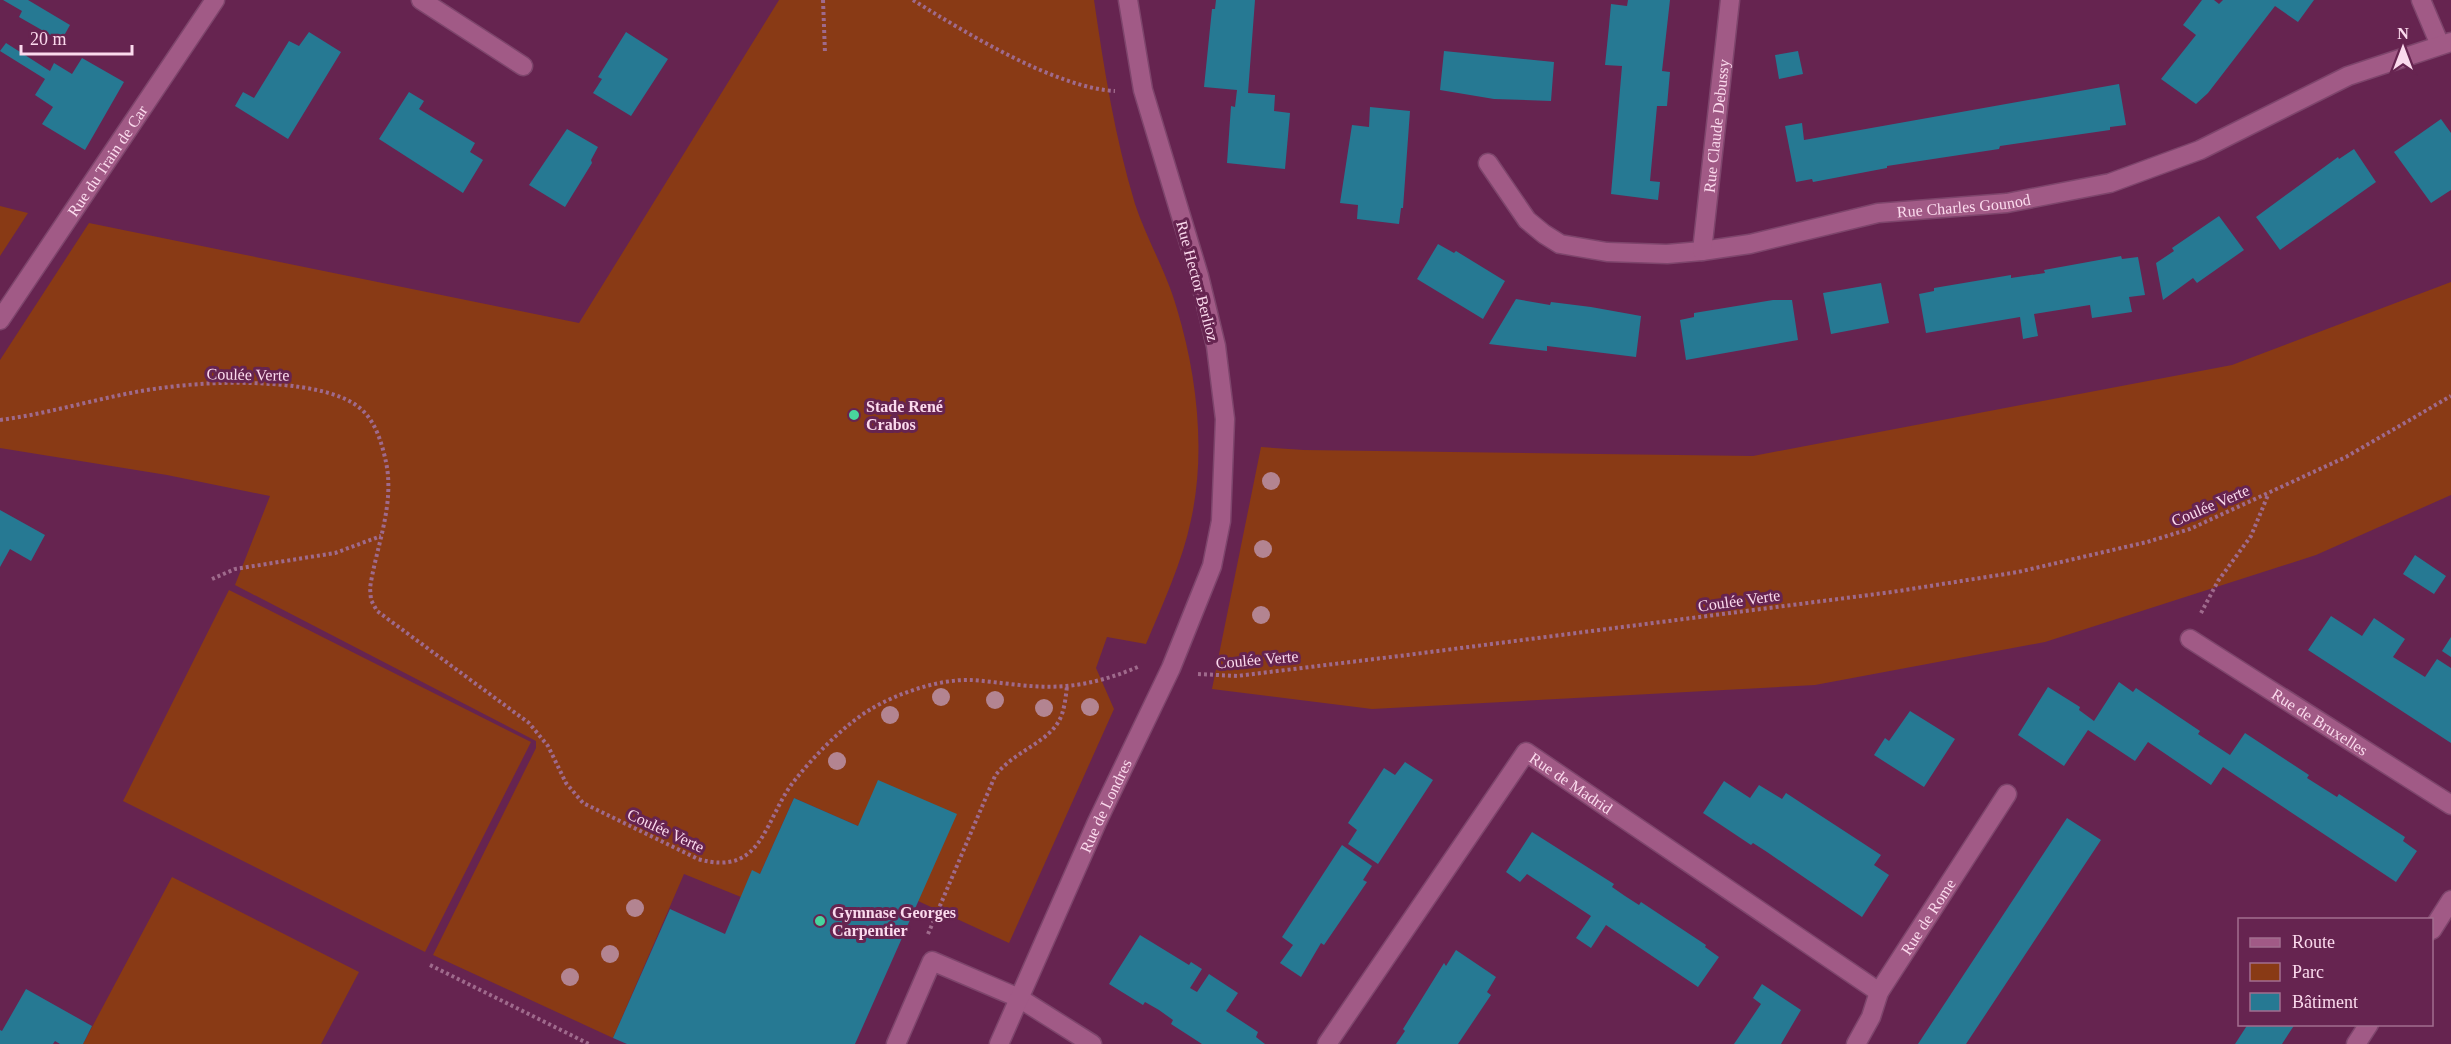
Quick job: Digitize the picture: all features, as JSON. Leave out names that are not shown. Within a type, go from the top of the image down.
[{"type":"street","name":"Rue du Train de Car","points":[[0,320],[215,0]]},
{"type":"street","points":[[421,0],[523,66]]},
{"type":"street","name":"Rue Hector Berlioz","points":[[1128,0],[1143,90],[1199,276],[1222,380],[1226,418],[1224,496],[1212,566]]},
{"type":"street","name":"Rue Claude Debussy","points":[[1702,251],[1730,0]]},
{"type":"street","points":[[2421,0],[2446,43]]},
{"type":"street","name":"Rue Charles Gounod","points":[[1488,163],[1527,219],[1560,244],[1607,252],[1667,254],[1702,251],[1750,244],[1878,213],[2007,203],[2110,183],[2200,150],[2348,76],[2446,43]]},
{"type":"street","name":"Rue de Londres","points":[[999,1044],[1097,822],[1171,668],[1212,566]]},
{"type":"street","name":"Rue de Bruxelles","points":[[2190,639],[2451,805]]},
{"type":"street","name":"Rue de Madrid","points":[[1327,1044],[1526,752],[1879,992]]},
{"type":"street","name":"Rue de Rome","points":[[1856,1044],[1871,1017],[1879,992],[2007,794]]},
{"type":"street","points":[[2433,928],[2451,900]]},
{"type":"street","points":[[896,1044],[932,961],[1019,998],[1092,1044]]},
{"type":"street","points":[[2356,1044],[2368,1026]]},
{"type":"path","points":[[823,0],[825,53]]},
{"type":"path","points":[[913,0],[947,22],[1060,79],[1115,90],[1118,101]]},
{"type":"path","name":"Coulée Verte","points":[[0,420],[161,388],[187,385],[280,385],[324,392],[350,401],[362,410],[379,437],[389,487],[382,535],[370,588],[371,600],[377,611],[529,723],[548,746],[566,783],[582,803],[698,859],[711,863],[741,859],[755,849],[794,782],[848,726],[871,709],[914,691],[950,682],[968,680],[1067,686],[1100,681],[1145,663]]},
{"type":"path","name":"Coulée Verte","points":[[1200,675],[1237,676],[1990,578],[2170,535],[2268,494],[2346,457],[2451,396]]},
{"type":"path","name":"Coulée Verte","points":[[2190,639],[2218,581],[2251,536],[2268,494]]},
{"type":"path","points":[[212,579],[235,569],[335,553],[382,535]]},
{"type":"path","points":[[932,961],[928,933],[988,791],[1003,765],[1014,755],[1045,738],[1055,727],[1062,715],[1067,686]]},
{"type":"path","points":[[430,965],[589,1044]]},
{"type":"green space","name":"Stade René Crabos","points":[[779,0],[1094,0],[1111,103],[1128,179],[1140,217],[1173,296],[1190,360],[1197,414],[1196,494],[1183,552],[1146,644],[1107,637],[1096,668],[1114,709],[1009,943],[918,901],[858,826],[794,798],[760,874],[752,871],[741,897],[684,874],[613,1038],[433,955],[536,748],[536,741],[235,585],[270,496],[167,475],[0,448],[0,360],[89,223],[579,323]]},
{"type":"green space","points":[[0,206],[28,213],[0,256]]},
{"type":"green space","points":[[2451,282],[2451,495],[2316,555],[2045,642],[1815,685],[1372,709],[1212,689],[1261,447],[1304,450],[1753,456],[2232,365]]},
{"type":"green space","points":[[229,590],[531,742],[425,952],[123,801]]},
{"type":"green space","points":[[172,877],[359,972],[321,1044],[83,1044]]},
{"type":"building","points":[[3,0],[28,0],[70,25],[61,41],[19,17],[22,11]]},
{"type":"building","points":[[1216,0],[1255,0],[1248,93],[1275,95],[1274,111],[1290,113],[1285,169],[1227,163],[1231,106],[1235,107],[1237,90],[1204,87],[1212,9],[1215,9]]},
{"type":"building","points":[[1628,0],[1670,0],[1662,71],[1670,72],[1667,106],[1657,106],[1650,181],[1660,182],[1658,200],[1611,194],[1622,66],[1605,65],[1611,4],[1627,6]]},
{"type":"building","points":[[2202,0],[2214,0],[2219,4],[2223,0],[2314,0],[2298,22],[2275,6],[2208,93],[2196,104],[2161,79],[2196,35],[2183,25]]},
{"type":"building","points":[[309,32],[341,52],[288,139],[235,106],[243,92],[254,98],[289,41],[299,46]]},
{"type":"building","points":[[626,32],[668,59],[631,116],[593,93],[602,79],[598,77]]},
{"type":"building","points":[[6,43],[50,71],[54,63],[72,74],[82,58],[124,82],[85,150],[42,124],[53,107],[35,95],[45,79],[0,51]]},
{"type":"building","points":[[1444,51],[1554,62],[1551,101],[1494,99],[1440,90]]},
{"type":"building","points":[[1798,51],[1803,74],[1779,79],[1775,55]]},
{"type":"building","points":[[2119,84],[2126,125],[2110,127],[2110,130],[2000,146],[1999,149],[1887,166],[1887,168],[1813,182],[1812,179],[1796,182],[1785,126],[1802,123],[1804,140]]},
{"type":"building","points":[[409,92],[424,101],[419,109],[475,143],[470,152],[483,160],[463,193],[379,139]]},
{"type":"building","points":[[1370,107],[1410,111],[1403,208],[1401,208],[1399,224],[1357,219],[1358,205],[1340,203],[1352,125],[1369,127]]},
{"type":"building","points":[[2441,119],[2451,133],[2451,190],[2431,203],[2394,152]]},
{"type":"building","points":[[567,129],[598,147],[591,160],[592,163],[565,207],[529,185]]},
{"type":"building","points":[[2354,149],[2376,182],[2280,250],[2256,217],[2338,157],[2339,159]]},
{"type":"building","points":[[2219,216],[2244,250],[2197,283],[2193,278],[2163,300],[2156,263],[2174,251],[2172,248]]},
{"type":"building","points":[[1438,244],[1454,253],[1456,251],[1505,281],[1483,319],[1417,279]]},
{"type":"building","points":[[2121,256],[2122,259],[2138,257],[2145,295],[2129,297],[2132,312],[2092,318],[2090,305],[2034,314],[2038,336],[2023,339],[2020,317],[1926,333],[1919,294],[1934,291],[1934,288],[2011,275],[2011,278],[2045,273],[2044,270]]},
{"type":"building","points":[[1881,283],[1889,323],[1831,334],[1823,293]]},
{"type":"building","points":[[1516,299],[1550,305],[1551,302],[1591,307],[1641,316],[1636,357],[1547,346],[1547,351],[1489,344]]},
{"type":"building","points":[[1773,300],[1792,300],[1798,340],[1686,360],[1680,320],[1694,317],[1694,313]]},
{"type":"building","points":[[0,510],[45,535],[31,561],[10,549],[0,567]]},
{"type":"building","points":[[2415,555],[2446,576],[2434,594],[2403,574]]},
{"type":"building","points":[[2331,616],[2362,636],[2374,618],[2405,639],[2393,657],[2425,677],[2437,659],[2451,668],[2451,743],[2308,650]]},
{"type":"building","points":[[2451,637],[2451,657],[2442,651]]},
{"type":"building","points":[[2119,682],[2133,692],[2136,688],[2200,731],[2198,734],[2230,755],[2245,733],[2309,775],[2307,778],[2337,797],[2339,794],[2405,837],[2403,841],[2417,851],[2396,882],[2223,767],[2211,785],[2148,742],[2135,761],[2088,730],[2064,766],[2018,735],[2048,687],[2080,707],[2079,710],[2094,721]]},
{"type":"building","points":[[1910,711],[1955,739],[1924,787],[1874,755],[1885,738],[1889,741]]},
{"type":"building","points":[[1405,762],[1433,780],[1378,864],[1348,844],[1357,830],[1348,823],[1384,768],[1395,775]]},
{"type":"building","name":"Gymnase Georges Carpentier","points":[[878,780],[957,814],[855,1044],[627,1044],[613,1038],[670,909],[725,934],[752,870],[760,874],[794,798],[858,826]]},
{"type":"building","points":[[1724,781],[1750,798],[1759,785],[1782,799],[1786,793],[1881,855],[1874,865],[1889,875],[1862,917],[1767,852],[1753,843],[1751,845],[1703,813]]},
{"type":"building","points":[[2067,818],[2101,840],[1966,1044],[1918,1044]]},
{"type":"building","points":[[1532,832],[1614,884],[1612,887],[1625,896],[1639,905],[1641,902],[1706,945],[1705,947],[1719,957],[1698,987],[1606,925],[1591,948],[1576,938],[1591,916],[1527,874],[1520,882],[1506,872]]},
{"type":"building","points":[[1342,845],[1372,866],[1363,880],[1367,882],[1324,945],[1321,943],[1301,977],[1280,963],[1293,945],[1282,937]]},
{"type":"building","points":[[1140,935],[1189,965],[1191,962],[1202,969],[1190,988],[1197,992],[1209,974],[1238,993],[1226,1011],[1258,1032],[1256,1037],[1265,1044],[1202,1044],[1171,1024],[1173,1020],[1159,1010],[1145,1002],[1143,1005],[1109,984]]},
{"type":"building","points":[[1456,950],[1496,977],[1487,992],[1491,995],[1458,1044],[1396,1044],[1444,963],[1446,966]]},
{"type":"building","points":[[1762,984],[1801,1010],[1781,1044],[1734,1044],[1761,1004],[1753,998]]},
{"type":"building","points":[[26,989],[92,1026],[83,1044],[60,1044],[55,1041],[53,1044],[0,1044],[0,1030],[2,1031]]},
{"type":"building","points":[[2247,1026],[2294,1026],[2282,1044],[2235,1044]]},
{"type":"place","name":"Stade René Crabos","points":[[854,415]]},
{"type":"place","name":"Gymnase Georges Carpentier","points":[[820,921]]}]
